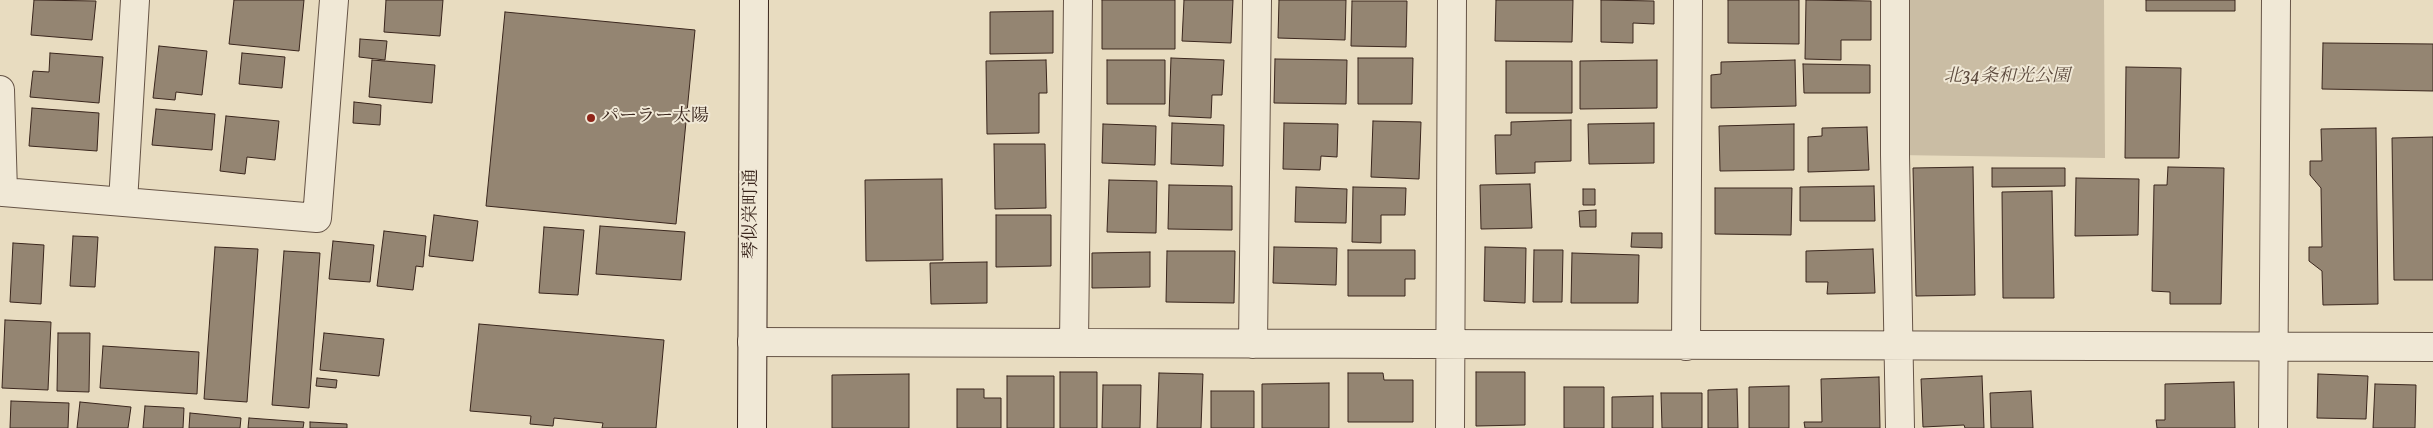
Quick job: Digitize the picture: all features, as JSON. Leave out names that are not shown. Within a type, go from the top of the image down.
[{"type":"street","points":[[123,202],[135,0]]},
{"type":"street","points":[[0,90],[2,192],[317,218],[334,0]]},
{"type":"street","name":"琴似栄町通","points":[[752,428],[754,0]]},
{"type":"street","points":[[1074,343],[1078,0]]},
{"type":"street","points":[[1253,344],[1257,0]]},
{"type":"street","points":[[1450,428],[1452,0]]},
{"type":"street","points":[[1686,346],[1688,0]]},
{"type":"street","points":[[1895,0],[1895,155],[1900,346],[1900,428]]},
{"type":"street","points":[[2273,428],[2276,0]]},
{"type":"street","points":[[752,342],[2433,347]]},
{"type":"green space","name":"北34条和光公園","points":[[1895,0],[2104,0],[2105,158],[1895,155]]},
{"type":"building","points":[[34,0],[96,1],[92,40],[31,35]]},
{"type":"building","points":[[234,0],[304,0],[299,51],[229,44]]},
{"type":"building","points":[[386,0],[443,0],[440,36],[384,32]]},
{"type":"building","points":[[1102,0],[1175,0],[1175,49],[1102,49]]},
{"type":"building","points":[[1184,0],[1233,0],[1231,43],[1182,41]]},
{"type":"building","points":[[1279,0],[1346,0],[1345,40],[1278,38]]},
{"type":"building","points":[[1496,0],[1573,0],[1572,42],[1495,41]]},
{"type":"building","points":[[1601,0],[1654,1],[1654,24],[1633,23],[1633,43],[1601,42]]},
{"type":"building","points":[[1728,0],[1799,0],[1799,44],[1728,43]]},
{"type":"building","points":[[1806,0],[1871,1],[1871,40],[1841,40],[1841,60],[1805,59]]},
{"type":"building","points":[[2146,0],[2235,0],[2235,11],[2146,11]]},
{"type":"building","points":[[1352,1],[1407,1],[1406,47],[1351,46]]},
{"type":"building","points":[[1053,11],[1053,53],[990,54],[990,12]]},
{"type":"building","name":"パーラー太陽","points":[[505,12],[695,30],[676,224],[486,206]]},
{"type":"building","points":[[360,39],[387,41],[385,60],[359,57]]},
{"type":"building","points":[[2323,43],[2433,44],[2433,91],[2322,89]]},
{"type":"building","points":[[159,46],[207,51],[202,95],[176,92],[175,100],[153,98]]},
{"type":"building","points":[[50,53],[103,57],[99,103],[30,97],[33,71],[49,72]]},
{"type":"building","points":[[242,53],[285,57],[282,88],[239,84]]},
{"type":"building","points":[[1171,58],[1224,60],[1222,95],[1212,95],[1211,118],[1169,116]]},
{"type":"building","points":[[1358,58],[1413,58],[1412,104],[1358,104]]},
{"type":"building","points":[[1275,59],[1347,60],[1346,104],[1274,103]]},
{"type":"building","points":[[372,60],[435,65],[432,103],[369,97]]},
{"type":"building","points":[[1046,60],[1047,93],[1039,93],[1039,133],[987,134],[986,61]]},
{"type":"building","points":[[1107,60],[1165,60],[1165,104],[1107,104]]},
{"type":"building","points":[[1657,60],[1657,108],[1580,109],[1580,61]]},
{"type":"building","points":[[1795,60],[1796,106],[1711,108],[1711,75],[1721,74],[1721,62]]},
{"type":"building","points":[[1506,61],[1572,61],[1572,113],[1506,113]]},
{"type":"building","points":[[1803,64],[1870,65],[1870,93],[1804,93]]},
{"type":"building","points":[[2126,67],[2181,68],[2179,158],[2125,158]]},
{"type":"building","points":[[354,102],[381,105],[380,125],[353,123]]},
{"type":"building","points":[[32,108],[99,113],[97,151],[29,146]]},
{"type":"building","points":[[156,109],[215,114],[212,150],[152,145]]},
{"type":"building","points":[[226,116],[279,121],[275,160],[247,157],[245,174],[220,171]]},
{"type":"building","points":[[1571,120],[1571,161],[1535,162],[1535,173],[1496,174],[1495,135],[1511,135],[1511,122]]},
{"type":"building","points":[[1373,121],[1421,122],[1419,179],[1371,177]]},
{"type":"building","points":[[1172,123],[1224,125],[1223,166],[1171,164]]},
{"type":"building","points":[[1284,123],[1338,124],[1337,157],[1321,156],[1320,170],[1283,169]]},
{"type":"building","points":[[1654,123],[1654,163],[1589,164],[1588,124]]},
{"type":"building","points":[[1103,124],[1156,126],[1155,165],[1102,163]]},
{"type":"building","points":[[1794,124],[1794,170],[1720,171],[1719,126]]},
{"type":"building","points":[[1867,127],[1869,170],[1808,172],[1808,137],[1822,136],[1822,128]]},
{"type":"building","points":[[2376,128],[2378,304],[2323,305],[2322,271],[2309,261],[2309,247],[2322,247],[2321,188],[2310,175],[2310,161],[2322,161],[2321,129]]},
{"type":"building","points":[[2433,137],[2433,280],[2394,280],[2392,138]]},
{"type":"building","points":[[994,144],[1045,144],[1046,208],[995,209]]},
{"type":"building","points":[[1973,167],[1975,295],[1916,296],[1913,168]]},
{"type":"building","points":[[2168,167],[2224,168],[2221,304],[2170,304],[2170,292],[2152,291],[2154,185],[2167,185]]},
{"type":"building","points":[[1992,168],[2065,168],[2065,186],[1992,187]]},
{"type":"building","points":[[2076,178],[2139,179],[2138,235],[2075,236]]},
{"type":"building","points":[[942,179],[943,260],[866,261],[865,180]]},
{"type":"building","points":[[1109,180],[1157,181],[1156,233],[1107,232]]},
{"type":"building","points":[[1530,184],[1532,228],[1481,229],[1480,185]]},
{"type":"building","points":[[1169,185],[1232,186],[1232,230],[1168,229]]},
{"type":"building","points":[[1874,186],[1875,221],[1800,221],[1800,187]]},
{"type":"building","points":[[1296,187],[1347,189],[1346,223],[1295,222]]},
{"type":"building","points":[[1353,187],[1406,188],[1405,215],[1381,215],[1381,243],[1352,242]]},
{"type":"building","points":[[1715,188],[1792,188],[1791,235],[1715,234]]},
{"type":"building","points":[[1583,189],[1595,189],[1595,205],[1583,205]]},
{"type":"building","points":[[2052,191],[2054,298],[2003,298],[2002,192]]},
{"type":"building","points":[[1596,210],[1596,227],[1580,227],[1579,211]]},
{"type":"building","points":[[434,215],[478,221],[473,261],[429,256]]},
{"type":"building","points":[[996,215],[1051,215],[1051,266],[996,267]]},
{"type":"building","points":[[600,226],[685,232],[681,280],[596,274]]},
{"type":"building","points":[[544,227],[584,230],[578,295],[539,293]]},
{"type":"building","points":[[384,231],[426,236],[423,267],[416,266],[413,290],[377,286]]},
{"type":"building","points":[[1632,233],[1662,233],[1662,248],[1631,247]]},
{"type":"building","points":[[73,236],[98,237],[95,287],[70,286]]},
{"type":"building","points":[[333,241],[374,245],[370,282],[329,279]]},
{"type":"building","points":[[13,243],[44,245],[41,304],[10,302]]},
{"type":"building","points":[[215,247],[258,249],[247,402],[204,399]]},
{"type":"building","points":[[1274,247],[1337,248],[1336,285],[1273,283]]},
{"type":"building","points":[[1485,247],[1526,248],[1525,303],[1484,301]]},
{"type":"building","points":[[1873,249],[1875,293],[1827,294],[1828,282],[1806,282],[1806,251]]},
{"type":"building","points":[[1348,250],[1415,250],[1415,279],[1405,279],[1405,296],[1348,296]]},
{"type":"building","points":[[1534,250],[1563,250],[1562,302],[1533,302]]},
{"type":"building","points":[[284,251],[320,253],[309,408],[272,405]]},
{"type":"building","points":[[1167,251],[1235,251],[1234,303],[1166,302]]},
{"type":"building","points":[[1150,252],[1150,287],[1092,288],[1092,253]]},
{"type":"building","points":[[1572,253],[1639,255],[1638,303],[1571,303]]},
{"type":"building","points":[[987,262],[987,303],[931,304],[930,263]]},
{"type":"building","points":[[5,320],[51,322],[48,390],[2,388]]},
{"type":"building","points":[[479,324],[664,340],[656,428],[602,428],[603,423],[554,418],[553,426],[530,424],[531,416],[470,411]]},
{"type":"building","points":[[58,333],[90,333],[89,392],[57,391]]},
{"type":"building","points":[[324,333],[384,339],[379,376],[320,370]]},
{"type":"building","points":[[103,346],[199,352],[197,394],[100,388]]},
{"type":"building","points":[[1060,372],[1097,372],[1097,428],[1060,428]]},
{"type":"building","points":[[1476,372],[1525,372],[1525,425],[1476,426]]},
{"type":"building","points":[[1159,373],[1203,374],[1201,428],[1157,428]]},
{"type":"building","points":[[1348,373],[1383,373],[1384,380],[1413,380],[1413,422],[1348,422]]},
{"type":"building","points":[[909,374],[909,428],[832,428],[832,375]]},
{"type":"building","points":[[2318,374],[2368,376],[2366,419],[2317,418]]},
{"type":"building","points":[[1007,376],[1054,376],[1054,428],[1007,428]]},
{"type":"building","points":[[1982,376],[1984,428],[1965,428],[1964,425],[1923,427],[1921,379]]},
{"type":"building","points":[[1879,377],[1880,428],[1805,428],[1804,422],[1822,422],[1821,379]]},
{"type":"building","points":[[317,378],[337,380],[336,388],[316,386]]},
{"type":"building","points":[[2234,382],[2235,428],[2157,428],[2156,420],[2165,420],[2165,384]]},
{"type":"building","points":[[1329,383],[1329,428],[1262,428],[1262,384]]},
{"type":"building","points":[[2375,384],[2416,385],[2415,428],[2373,428]]},
{"type":"building","points":[[1103,385],[1141,385],[1140,428],[1102,428]]},
{"type":"building","points":[[1789,386],[1789,428],[1749,428],[1749,387]]},
{"type":"building","points":[[1564,387],[1604,387],[1604,428],[1564,428]]},
{"type":"building","points":[[957,389],[984,389],[984,398],[1001,398],[1001,428],[957,428]]},
{"type":"building","points":[[1737,389],[1738,428],[1708,428],[1708,390]]},
{"type":"building","points":[[1211,391],[1254,391],[1254,428],[1211,428]]},
{"type":"building","points":[[2031,391],[2033,428],[1991,428],[1990,393]]},
{"type":"building","points":[[1661,393],[1702,393],[1702,428],[1662,428]]},
{"type":"building","points":[[1653,396],[1653,428],[1612,428],[1612,397]]},
{"type":"building","points":[[11,401],[69,403],[68,428],[10,428]]},
{"type":"building","points":[[80,402],[131,407],[128,428],[77,428]]},
{"type":"building","points":[[145,406],[184,408],[183,428],[143,428]]},
{"type":"building","points":[[190,413],[241,418],[240,428],[189,428]]},
{"type":"building","points":[[249,418],[304,422],[303,428],[248,428]]},
{"type":"building","points":[[310,422],[347,424],[347,428],[310,428]]},
{"type":"place","name":"パーラー太陽","points":[[591,118]]}]
